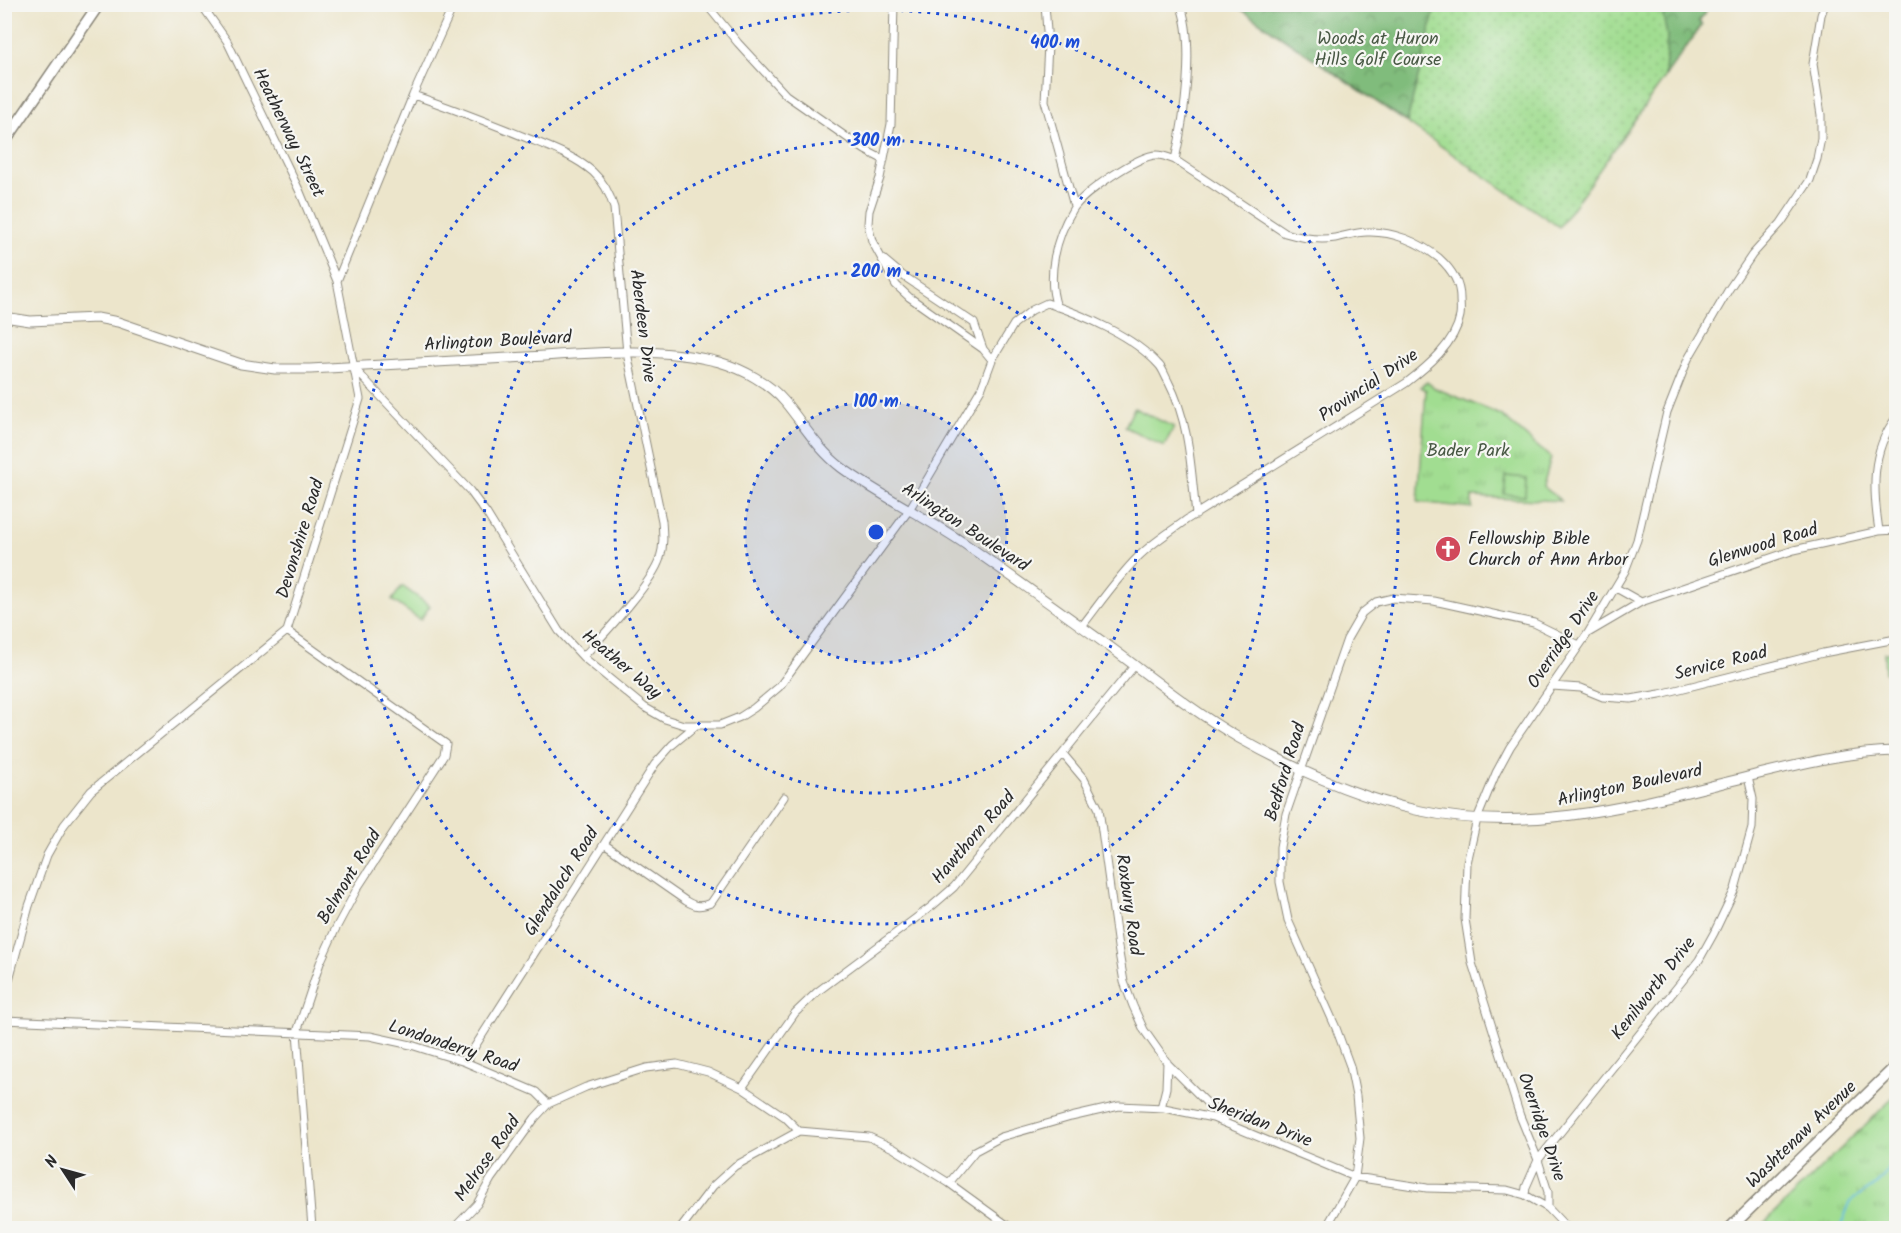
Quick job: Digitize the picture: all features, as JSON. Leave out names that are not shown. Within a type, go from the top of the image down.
[{"type":"main road","points":[[4,143],[99,4]]},
{"type":"main road","name":"Washtenaw Avenue","points":[[1730,1228],[1896,1066]]},
{"type":"street","name":"Heatherway Street","points":[[201,4],[227,41],[300,192],[337,281]]},
{"type":"street","points":[[337,281],[413,95],[454,4]]},
{"type":"street","points":[[706,4],[738,43],[786,94],[865,150],[884,160]]},
{"type":"street","points":[[894,4],[891,124],[868,224],[872,241],[896,285],[909,297],[983,349],[992,360]]},
{"type":"street","points":[[1045,4],[1048,45],[1045,101],[1074,206]]},
{"type":"street","points":[[1175,160],[1182,128],[1187,61],[1184,15],[1180,4]]},
{"type":"street","name":"Overridge Drive","points":[[1548,1208],[1548,1192],[1520,1116],[1472,963],[1466,919],[1467,863],[1477,819],[1496,773],[1510,747],[1616,588],[1636,540],[1667,412],[1685,365],[1729,289],[1752,255],[1794,206],[1810,180],[1821,138],[1821,115],[1813,64],[1825,4]]},
{"type":"street","name":"Aberdeen Drive","points":[[413,95],[555,150],[585,166],[602,182],[610,194],[614,208],[627,352],[662,521],[663,544],[659,561],[648,581],[583,657]]},
{"type":"street","name":"Provincial Drive","points":[[1057,307],[1052,292],[1056,248],[1074,206],[1106,180],[1138,159],[1158,155],[1175,160],[1285,233],[1318,240],[1365,232],[1379,232],[1422,246],[1443,262],[1451,272],[1460,291],[1460,317],[1450,339],[1428,366],[1406,383],[1161,538],[1138,557],[1082,626]]},
{"type":"street","points":[[881,257],[974,323],[983,349]]},
{"type":"street","name":"Devonshire Road","points":[[287,631],[360,399],[337,281]]},
{"type":"street","name":"Heather Way","points":[[353,367],[470,491],[487,514],[559,631],[583,657],[644,707],[665,719],[695,726],[720,725],[740,717],[779,687],[909,510],[982,387],[992,360],[1014,324],[1032,310],[1047,303],[1057,307]]},
{"type":"street","points":[[1057,307],[1110,329],[1160,366],[1178,400],[1189,442],[1196,515]]},
{"type":"street","name":"Arlington Boulevard","points":[[4,317],[30,321],[97,318],[118,322],[218,357],[257,367],[310,369],[627,352],[691,356],[721,363],[747,373],[779,396],[807,433],[836,463],[964,543],[1237,737],[1327,781],[1379,800],[1417,810],[1477,819],[1512,820],[1572,816],[1616,808],[1857,752],[1896,751]]},
{"type":"street","points":[[1879,531],[1874,475],[1886,431],[1896,418]]},
{"type":"street","name":"Glenwood Road","points":[[1587,633],[1641,602],[1794,550],[1879,531],[1896,530]]},
{"type":"street","points":[[1616,588],[1641,602]]},
{"type":"street","name":"Bedford Road","points":[[1326,1228],[1355,1177],[1360,1138],[1356,1096],[1350,1066],[1336,1028],[1288,920],[1280,882],[1280,847],[1286,814],[1347,639],[1362,613],[1376,602],[1393,598],[1434,601],[1534,623],[1579,645]]},
{"type":"street","points":[[4,998],[29,906],[47,855],[64,825],[91,791],[287,631]]},
{"type":"street","name":"Belmont Road","points":[[287,631],[446,744],[444,755],[358,887],[335,930],[320,963],[297,1032],[312,1228]]},
{"type":"street","name":"Service Road","points":[[1552,686],[1581,688],[1603,696],[1631,699],[1660,694],[1823,653],[1896,639]]},
{"type":"street","name":"Hawthorn Road","points":[[742,1088],[795,1013],[817,992],[954,887],[1135,665]]},
{"type":"street","name":"Glendaloch Road","points":[[465,1062],[655,764],[672,745],[695,726]]},
{"type":"street","name":"Roxbury Road","points":[[1063,754],[1084,779],[1099,809],[1111,905],[1124,982],[1144,1030],[1167,1062],[1226,1123]]},
{"type":"street","name":"Kenilworth Drive","points":[[1525,1196],[1526,1187],[1538,1160],[1699,960],[1714,933],[1735,889],[1752,828],[1753,799],[1748,777]]},
{"type":"street","points":[[604,844],[686,901],[697,907],[704,906],[711,903],[784,797]]},
{"type":"street","name":"Londonderry Road","points":[[4,1020],[370,1036],[411,1045],[465,1062],[536,1092],[548,1104]]},
{"type":"street","points":[[1161,1108],[1166,1088],[1167,1062]]},
{"type":"street","points":[[548,1104],[586,1087],[646,1068],[677,1064],[708,1072],[742,1088],[785,1117],[799,1131]]},
{"type":"street","name":"Melrose Road","points":[[451,1228],[456,1226],[477,1204],[491,1179],[535,1118],[548,1104]]},
{"type":"street","name":"Sheridan Drive","points":[[949,1183],[975,1151],[1001,1137],[1119,1106],[1161,1108],[1213,1118],[1355,1177],[1427,1188],[1507,1190],[1548,1208],[1567,1228]]},
{"type":"street","points":[[681,1228],[713,1186],[735,1166],[799,1131],[869,1137],[916,1161],[1011,1228]]},
{"type":"green space","points":[[1235,5],[1710,5],[1699,22],[1702,25],[1559,227]]},
{"type":"green space","name":"Woods at Huron Hills Golf Course","points":[[1235,5],[1436,5],[1407,122],[1397,115]]},
{"type":"green space","points":[[1661,5],[1710,5],[1699,22],[1702,25],[1665,76],[1667,36]]},
{"type":"green space","name":"Bader Park","points":[[1427,382],[1435,388],[1501,415],[1551,458],[1543,486],[1561,501],[1472,497],[1472,508],[1418,502],[1426,390],[1420,387]]},
{"type":"green space","points":[[1134,408],[1174,427],[1164,446],[1125,427]]},
{"type":"green space","points":[[1506,476],[1526,478],[1525,496],[1504,494]]},
{"type":"green space","points":[[402,586],[430,606],[420,620],[392,600]]},
{"type":"green space","points":[[1884,653],[1896,653],[1896,673],[1885,673]]},
{"type":"green space","points":[[1896,1095],[1896,1228],[1759,1228]]},
{"type":"waterway","points":[[1840,1228],[1854,1198],[1881,1180],[1896,1158]]},
{"type":"place","name":"Fellowship Bible Church of Ann Arbor","points":[[1448,549]]}]
